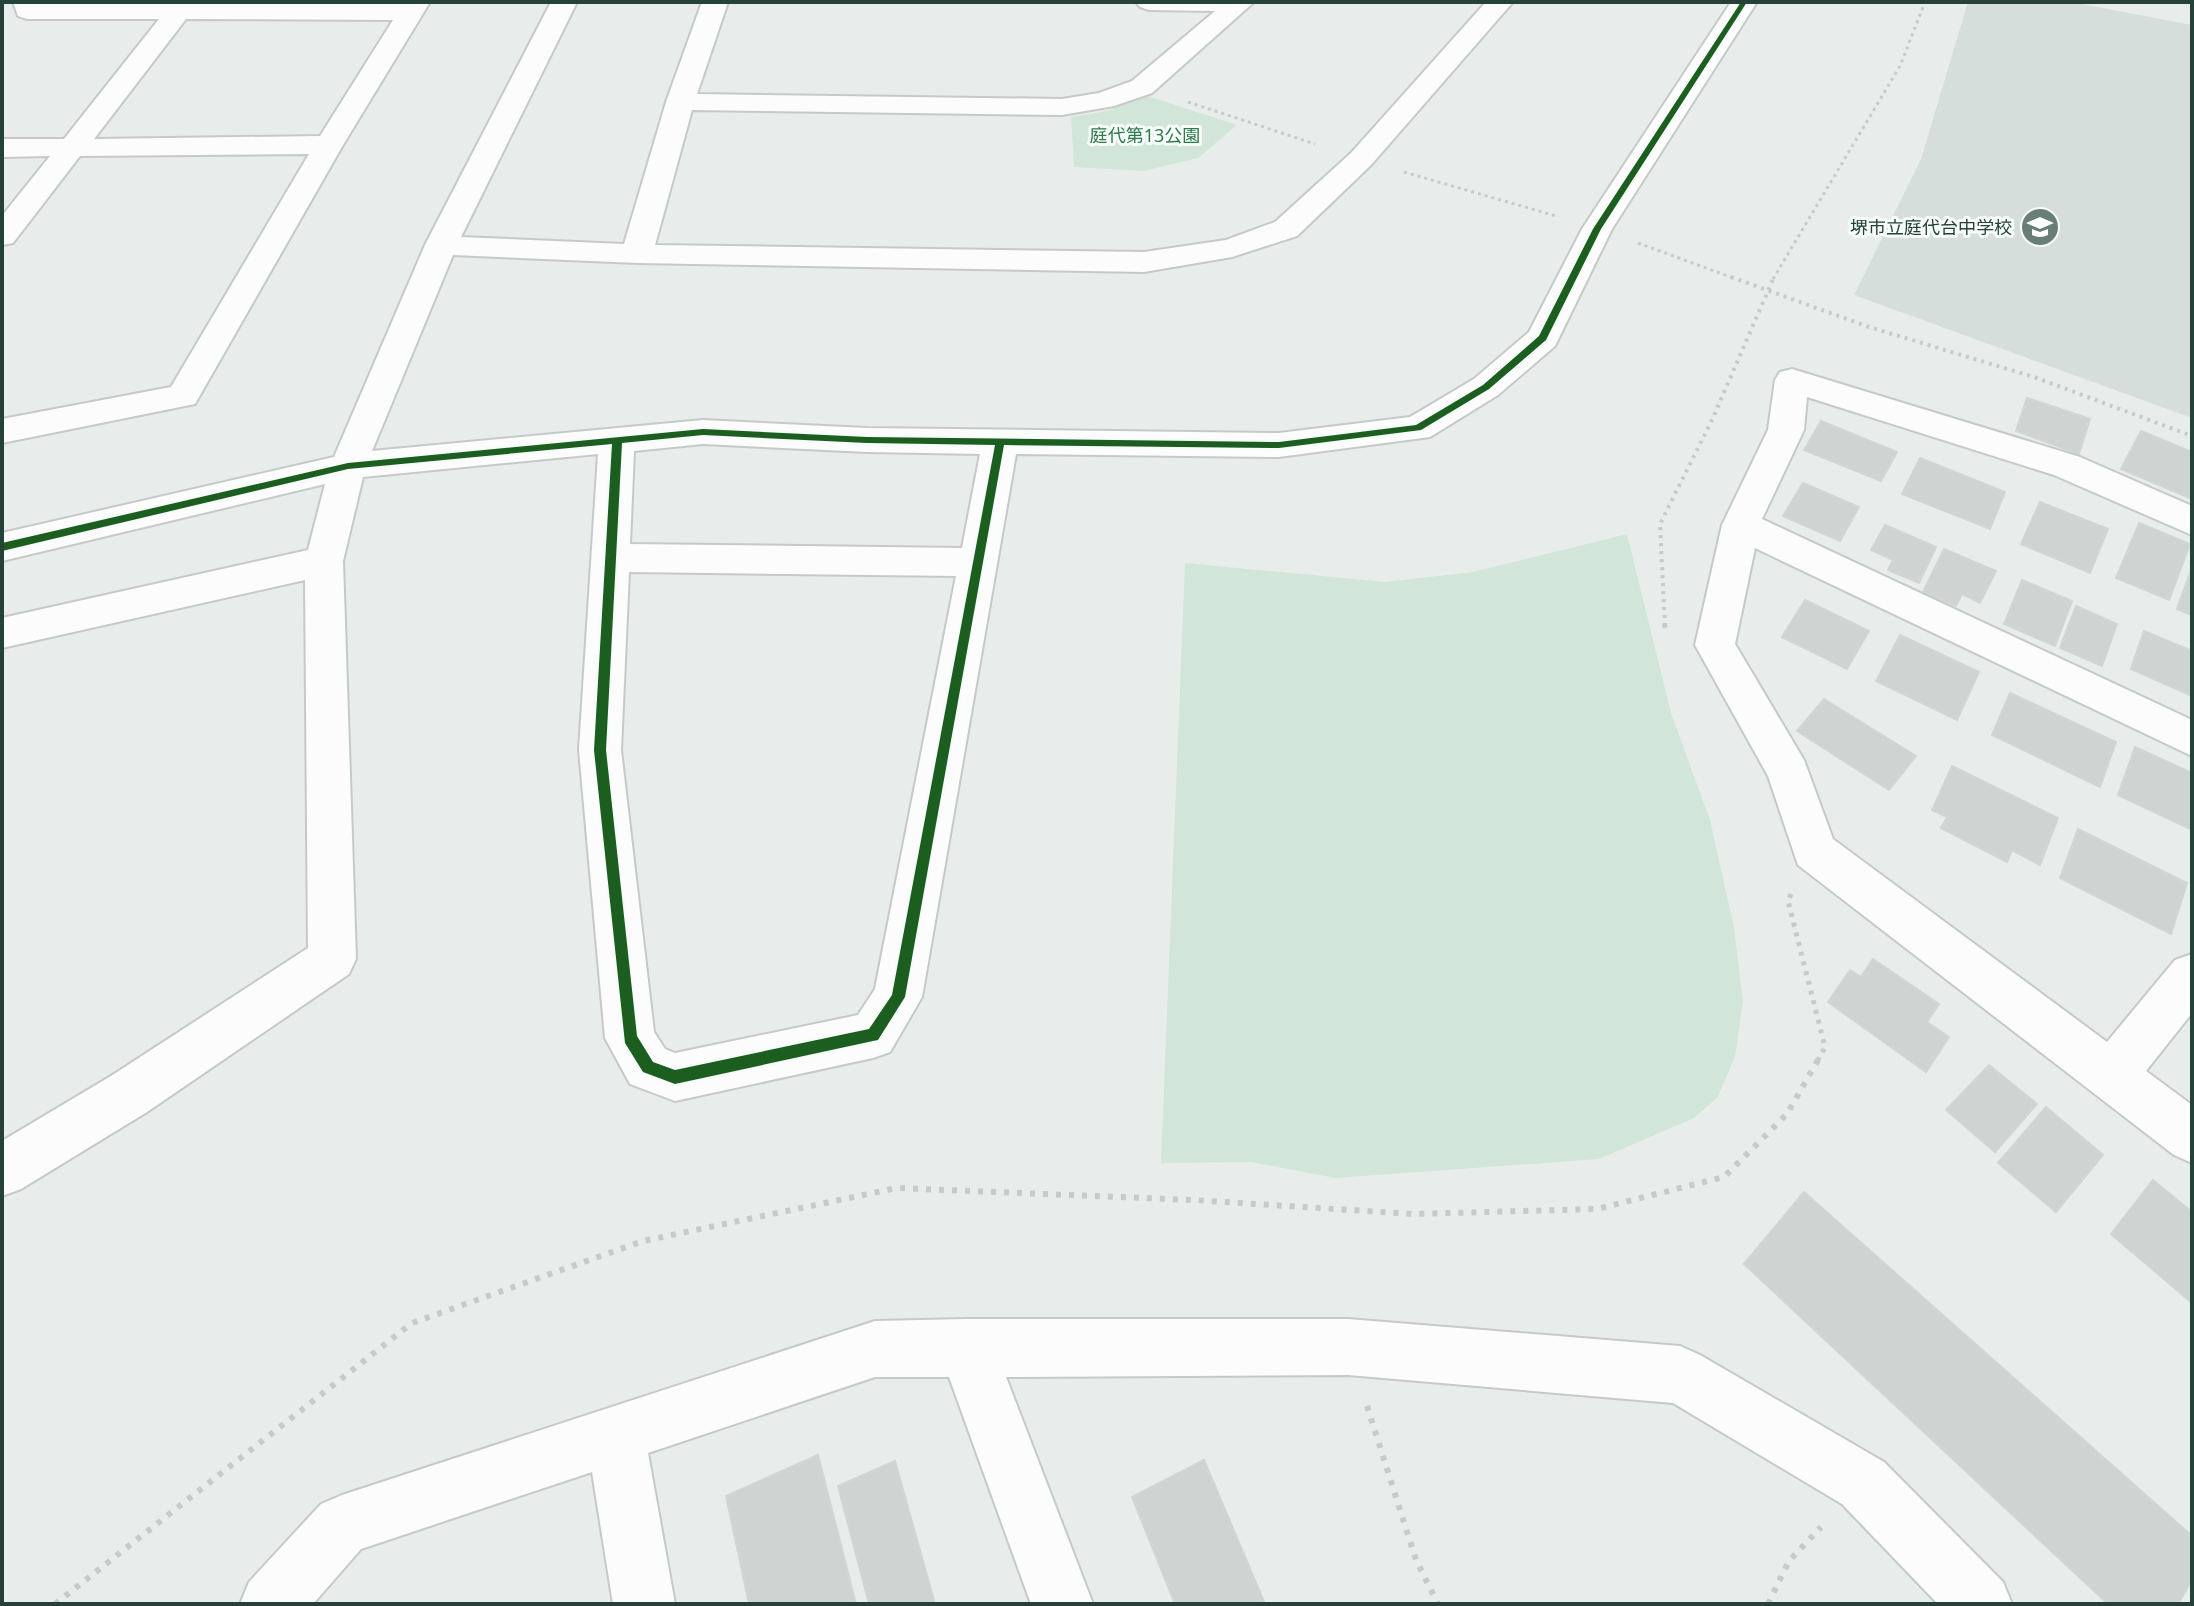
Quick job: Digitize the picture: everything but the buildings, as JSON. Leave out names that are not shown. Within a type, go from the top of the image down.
[{"type":"street","points":[[26,2],[27,11],[414,7]]},
{"type":"street","points":[[2,1170],[129,1094],[332,959],[324,561],[348,466],[441,245],[564,2]]},
{"type":"street","points":[[637,254],[680,102],[715,2]]},
{"type":"street","points":[[1149,2],[1240,3]]},
{"type":"street","points":[[441,245],[637,254],[1144,262],[1232,248],[1286,229],[1361,159],[1500,2]]},
{"type":"street","points":[[2,547],[348,466],[703,432],[867,440],[1279,445],[1418,428],[1486,387],[1543,338],[1597,229],[1744,2]]},
{"type":"street","points":[[680,102],[1062,107],[1142,87],[1240,3]]},
{"type":"street","points":[[2,431],[183,396],[329,145],[414,7]]},
{"type":"street","points":[[2,236],[180,10]]},
{"type":"street","points":[[2,148],[329,145]]},
{"type":"street","points":[[2192,521],[2067,466],[1792,380],[1786,430],[1741,525],[1715,645],[1789,773],[1814,851],[2192,1137]]},
{"type":"street","points":[[617,441],[600,750],[630,1038],[648,1067],[675,1077],[873,1035],[898,997],[1000,442]]},
{"type":"street","points":[[1741,525],[2192,739]]},
{"type":"street","points":[[611,558],[977,562]]},
{"type":"street","points":[[2,633],[324,561]]},
{"type":"street","points":[[2112,1075],[2192,976]]},
{"type":"street","points":[[966,1347],[1062,1604]]},
{"type":"street","points":[[271,1604],[342,1525],[875,1349],[966,1347],[1348,1347],[1680,1375],[1863,1483],[1981,1604]]},
{"type":"street","points":[[615,1434],[644,1604]]},
{"type":"path","points":[[1767,289],[1900,66],[1925,2]]},
{"type":"path","points":[[1597,229],[1866,326],[2037,378],[2192,436]]},
{"type":"path","points":[[55,1604],[412,1323],[643,1241],[897,1188],[1193,1200],[1413,1214],[1597,1209],[1724,1177],[1787,1114],[1825,1047],[1788,901],[1814,851]]},
{"type":"path","points":[[1348,1347],[1416,1560],[1438,1604]]},
{"type":"path","points":[[1768,1604],[1789,1561],[1863,1483]]},
{"type":"shaded area","name":"堺市立庭代台中学校","points":[[1968,2],[2071,2],[2192,25],[2192,418],[1854,295],[1921,159]]},
{"type":"green space","name":"庭代第13公園","points":[[1148,96],[1237,125],[1198,158],[1144,171],[1074,167],[1071,117],[1107,111]]},
{"type":"green space","points":[[1627,534],[1671,713],[1710,820],[1734,927],[1743,1002],[1735,1057],[1717,1098],[1694,1118],[1599,1159],[1335,1178],[1251,1162],[1161,1163],[1185,563],[1385,582],[1473,572]]},
{"type":"cycle path","points":[[2,547],[348,466],[703,432],[867,440],[1279,445],[1418,428],[1486,387],[1543,338],[1597,229],[1744,2]]},
{"type":"cycle path","points":[[617,441],[600,750],[630,1038],[648,1067],[675,1077],[873,1035],[898,997],[1000,442]]},
{"type":"place","name":"堺市立庭代台中学校","points":[[2040,227]]}]
